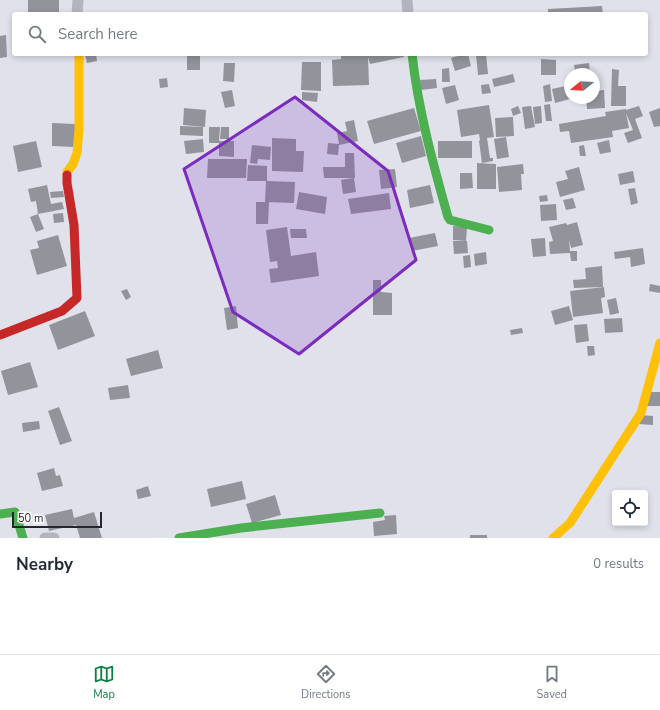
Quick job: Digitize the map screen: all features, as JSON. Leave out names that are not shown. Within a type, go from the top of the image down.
[{"type":"street","points":[[77,12],[78,0]]},
{"type":"street","points":[[407,0],[408,12]]},
{"type":"street","points":[[0,335],[31,322],[62,312],[71,306],[77,298],[74,225],[66,172],[73,164],[78,153],[79,56]]},
{"type":"street","points":[[412,56],[415,82],[436,175],[448,217],[450,220],[489,230]]},
{"type":"street","points":[[553,538],[570,522],[641,413],[660,346]]},
{"type":"street","points":[[0,514],[14,512],[23,538]]},
{"type":"street","points":[[179,538],[240,528],[380,513]]},
{"type":"street","points":[[45,538],[54,538]]},
{"type":"highlighted area","points":[[295,97],[388,171],[416,260],[299,354],[233,312],[184,169]]},
{"type":"building","points":[[28,0],[59,0],[59,12],[28,12]]},
{"type":"building","points":[[602,6],[603,12],[548,12],[548,9]]},
{"type":"building","points":[[6,35],[7,57],[0,58],[0,36]]},
{"type":"building","points":[[85,56],[96,56],[97,61],[87,63]]},
{"type":"building","points":[[187,56],[200,56],[200,70],[187,70]]},
{"type":"building","points":[[341,56],[404,57],[370,64],[368,57],[369,85],[333,86],[332,60],[341,59]]},
{"type":"building","points":[[468,56],[471,66],[455,71],[451,58]]},
{"type":"building","points":[[476,56],[486,56],[488,74],[478,75]]},
{"type":"building","points":[[541,59],[556,60],[556,75],[541,75]]},
{"type":"building","points":[[302,62],[321,62],[321,91],[301,90]]},
{"type":"building","points":[[224,63],[235,63],[234,82],[223,81]]},
{"type":"building","points":[[589,63],[589,68],[575,68],[574,65]]},
{"type":"building","points":[[449,68],[450,82],[442,82],[442,69]]},
{"type":"building","points":[[612,69],[619,70],[618,86],[626,86],[626,106],[611,106]]},
{"type":"building","points":[[513,74],[515,82],[494,87],[492,79]]},
{"type":"building","points":[[167,78],[168,87],[160,88],[159,79]]},
{"type":"building","points":[[436,79],[437,88],[421,90],[420,80]]},
{"type":"building","points":[[489,84],[491,93],[482,94],[481,85]]},
{"type":"building","points":[[550,84],[552,101],[545,102],[543,86]]},
{"type":"building","points":[[455,85],[459,100],[446,104],[442,88]]},
{"type":"building","points":[[564,86],[564,101],[555,103],[552,89]]},
{"type":"building","points":[[232,90],[235,106],[225,108],[221,92]]},
{"type":"building","points":[[600,90],[604,90],[605,108],[587,109],[587,104],[600,104]]},
{"type":"building","points":[[302,92],[318,93],[317,102],[302,100]]},
{"type":"building","points":[[550,104],[552,121],[546,121],[544,105]]},
{"type":"building","points":[[489,105],[494,137],[487,138],[490,158],[493,158],[493,161],[482,163],[479,134],[461,137],[457,110]]},
{"type":"building","points":[[518,106],[521,113],[513,116],[511,109]]},
{"type":"building","points":[[531,106],[535,127],[525,129],[522,107]]},
{"type":"building","points":[[541,106],[542,123],[535,124],[533,107]]},
{"type":"building","points":[[639,106],[643,116],[635,119],[642,138],[628,143],[624,133],[633,130],[626,113],[629,128],[612,131],[613,137],[571,143],[569,131],[560,132],[559,124],[606,116],[605,112],[626,110]]},
{"type":"building","points":[[184,108],[206,110],[205,127],[183,125]]},
{"type":"building","points":[[414,108],[421,131],[374,144],[367,121]]},
{"type":"building","points":[[660,108],[660,126],[654,127],[649,112]]},
{"type":"building","points":[[513,117],[514,136],[496,137],[495,118]]},
{"type":"building","points":[[354,120],[358,141],[339,145],[338,155],[327,154],[328,143],[339,144],[337,133],[347,131],[345,122]]},
{"type":"building","points":[[52,123],[75,124],[75,147],[52,146]]},
{"type":"building","points":[[180,126],[203,127],[203,136],[180,135]]},
{"type":"building","points":[[209,127],[220,127],[219,141],[234,141],[234,157],[219,156],[219,143],[209,143]]},
{"type":"building","points":[[221,127],[229,127],[229,139],[220,139]]},
{"type":"building","points":[[421,136],[426,156],[402,163],[396,143]]},
{"type":"building","points":[[506,137],[509,157],[497,159],[494,139]]},
{"type":"building","points":[[272,138],[296,139],[296,151],[304,151],[303,172],[272,171]]},
{"type":"building","points":[[203,139],[204,152],[186,154],[184,141]]},
{"type":"building","points":[[609,140],[611,152],[600,154],[597,143]]},
{"type":"building","points":[[36,141],[42,167],[18,172],[13,146]]},
{"type":"building","points":[[438,141],[472,141],[472,158],[438,158]]},
{"type":"building","points":[[252,145],[271,147],[270,160],[258,159],[257,164],[250,163]]},
{"type":"building","points":[[584,145],[586,156],[580,156],[579,146]]},
{"type":"building","points":[[345,153],[354,153],[354,178],[356,192],[343,194],[341,180],[353,178],[324,178],[323,167],[345,167]]},
{"type":"building","points":[[208,159],[247,159],[246,178],[207,178]]},
{"type":"building","points":[[477,163],[496,164],[496,189],[477,189]]},
{"type":"building","points":[[523,164],[524,174],[521,174],[522,190],[499,192],[497,167]]},
{"type":"building","points":[[248,165],[267,166],[267,181],[295,182],[294,203],[265,202],[266,181],[247,181]]},
{"type":"building","points":[[579,167],[585,190],[560,197],[556,182],[568,179],[565,171]]},
{"type":"building","points":[[395,169],[397,187],[381,189],[379,170]]},
{"type":"building","points":[[633,171],[635,182],[620,185],[618,174]]},
{"type":"building","points":[[460,173],[472,173],[473,188],[460,189]]},
{"type":"building","points":[[47,185],[51,204],[62,202],[64,209],[38,214],[36,201],[31,202],[28,189]]},
{"type":"building","points":[[430,185],[434,203],[410,208],[407,190]]},
{"type":"building","points":[[635,188],[638,203],[631,205],[628,189]]},
{"type":"building","points":[[63,191],[64,197],[51,198],[50,192]]},
{"type":"building","points":[[299,192],[327,197],[325,214],[296,209]]},
{"type":"building","points":[[389,193],[391,209],[351,214],[348,199]]},
{"type":"building","points":[[547,195],[548,201],[540,202],[539,196]]},
{"type":"building","points":[[573,198],[576,208],[566,210],[563,200]]},
{"type":"building","points":[[256,202],[269,202],[268,224],[256,224]]},
{"type":"building","points":[[556,204],[557,220],[541,221],[540,205]]},
{"type":"building","points":[[63,213],[64,222],[54,223],[53,214]]},
{"type":"building","points":[[38,214],[44,229],[36,232],[30,217]]},
{"type":"building","points":[[577,222],[583,245],[571,248],[569,240],[570,251],[577,251],[577,261],[571,261],[570,253],[550,254],[549,242],[553,241],[549,227]]},
{"type":"building","points":[[453,226],[467,227],[466,241],[453,240]]},
{"type":"building","points":[[287,227],[291,256],[316,252],[319,276],[271,283],[269,269],[278,268],[277,261],[270,262],[266,230]]},
{"type":"building","points":[[290,229],[306,229],[307,238],[291,238]]},
{"type":"building","points":[[435,233],[438,246],[412,251],[409,238]]},
{"type":"building","points":[[58,235],[67,266],[37,275],[30,250],[39,248],[37,241]]},
{"type":"building","points":[[545,238],[546,256],[533,257],[531,239]]},
{"type":"building","points":[[453,241],[467,241],[468,253],[454,254]]},
{"type":"building","points":[[643,248],[645,264],[631,267],[630,257],[615,259],[614,252]]},
{"type":"building","points":[[486,252],[487,264],[475,266],[474,254]]},
{"type":"building","points":[[470,255],[471,267],[464,268],[463,256]]},
{"type":"building","points":[[602,266],[603,287],[574,288],[573,280],[586,279],[585,268]]},
{"type":"building","points":[[373,280],[381,280],[381,292],[392,293],[392,315],[373,315]]},
{"type":"building","points":[[650,284],[660,286],[660,293],[649,291]]},
{"type":"building","points":[[604,287],[605,297],[601,298],[603,313],[573,317],[570,291]]},
{"type":"building","points":[[127,289],[131,297],[126,300],[121,291]]},
{"type":"building","points":[[616,298],[619,313],[610,315],[607,300]]},
{"type":"building","points":[[236,306],[238,328],[227,330],[224,308]]},
{"type":"building","points":[[569,306],[573,320],[555,325],[551,311]]},
{"type":"building","points":[[85,311],[95,336],[58,350],[49,325]]},
{"type":"building","points":[[622,318],[623,332],[605,333],[604,319]]},
{"type":"building","points":[[587,324],[589,341],[576,343],[574,325]]},
{"type":"building","points":[[522,328],[523,333],[511,335],[510,330]]},
{"type":"building","points":[[587,346],[594,346],[595,355],[588,356]]},
{"type":"building","points":[[158,350],[163,368],[131,376],[126,359]]},
{"type":"building","points":[[30,362],[38,387],[8,395],[1,371]]},
{"type":"building","points":[[128,385],[130,398],[110,400],[108,388]]},
{"type":"building","points":[[647,392],[660,392],[660,406],[646,406]]},
{"type":"building","points":[[59,407],[72,441],[60,445],[48,411]]},
{"type":"building","points":[[640,415],[653,416],[653,425],[639,424]]},
{"type":"building","points":[[39,421],[40,429],[23,432],[22,423]]},
{"type":"building","points":[[54,468],[56,476],[60,475],[63,486],[42,491],[37,473]]},
{"type":"building","points":[[242,481],[246,499],[211,507],[207,489]]},
{"type":"building","points":[[148,486],[151,496],[138,499],[136,490]]},
{"type":"building","points":[[275,495],[281,515],[252,523],[246,504]]},
{"type":"building","points":[[72,509],[74,518],[94,512],[102,538],[80,538],[76,525],[49,531],[45,515]]},
{"type":"building","points":[[396,515],[397,534],[374,536],[373,522],[385,520],[384,516]]},
{"type":"building","points":[[470,535],[487,535],[487,538],[470,538]]},
{"type":"traffic: fast","points":[[412,56],[422,116],[448,217],[450,220],[489,230]]},
{"type":"traffic: fast","points":[[0,514],[15,512],[23,538]]},
{"type":"traffic: fast","points":[[179,538],[241,528],[380,513]]},
{"type":"traffic: slow","points":[[67,175],[67,172],[73,164],[77,153],[79,130],[79,56]]},
{"type":"traffic: slow","points":[[553,538],[570,523],[641,413],[660,343]]},
{"type":"traffic: jam","points":[[0,335],[62,311],[77,298],[74,225],[67,175]]}]
